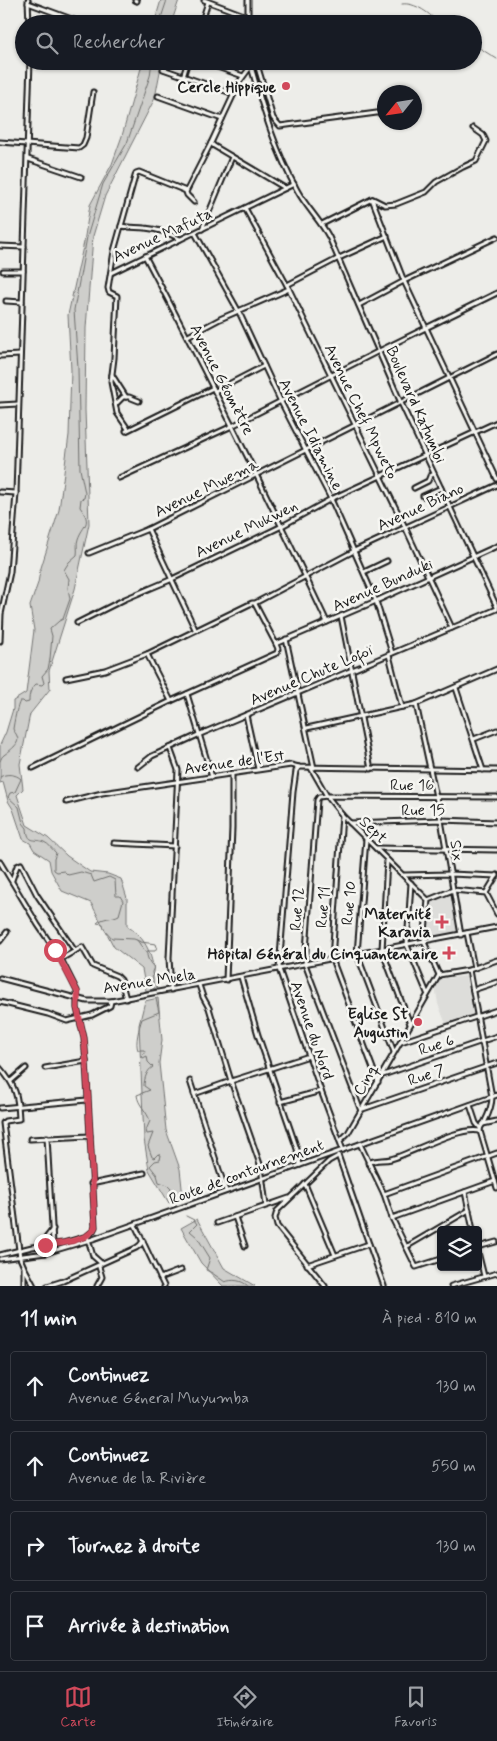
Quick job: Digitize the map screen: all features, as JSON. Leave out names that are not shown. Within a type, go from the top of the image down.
[{"type":"street","points":[[248,0],[249,15]]},
{"type":"street","points":[[29,15],[28,1],[63,15]]},
{"type":"street","points":[[203,15],[206,1],[243,15],[248,10]]},
{"type":"street","points":[[0,641],[1,614],[10,572],[16,493],[30,70]]},
{"type":"street","points":[[166,70],[234,94]]},
{"type":"street","points":[[184,77],[186,70]]},
{"type":"street","points":[[226,70],[243,76]]},
{"type":"street","points":[[186,191],[248,70]]},
{"type":"street","name":"Boulevard Katumbi","points":[[255,70],[271,134],[294,184],[322,224],[339,258],[401,403],[497,608]]},
{"type":"street","points":[[256,70],[274,118],[280,126],[377,113]]},
{"type":"street","points":[[0,142],[77,148],[82,146],[86,138],[93,92]]},
{"type":"street","points":[[158,96],[222,119]]},
{"type":"street","points":[[372,199],[385,205],[396,204],[426,192],[436,182],[476,162],[486,141],[483,135],[473,128]]},
{"type":"street","points":[[211,143],[285,188]]},
{"type":"street","points":[[202,230],[232,157]]},
{"type":"street","points":[[28,160],[81,177]]},
{"type":"street","points":[[110,273],[121,226],[137,172],[186,191],[186,194],[194,202]]},
{"type":"street","name":"Avenue Mafuta","points":[[214,390],[127,430],[118,416],[111,382],[117,296],[108,290],[110,273],[294,184]]},
{"type":"street","points":[[322,224],[372,199]]},
{"type":"street","points":[[372,199],[425,329],[497,479]]},
{"type":"street","name":"Avenue Chef Mpweto","points":[[245,208],[288,287],[452,628]]},
{"type":"street","points":[[121,226],[134,229],[158,230],[181,240]]},
{"type":"street","name":"Avenue Idiamine","points":[[195,233],[239,312],[281,402],[331,499],[364,572],[376,601],[391,654],[402,707]]},
{"type":"street","points":[[188,336],[288,287],[339,258],[387,236]]},
{"type":"street","points":[[359,305],[404,281],[497,237]]},
{"type":"street","points":[[0,246],[24,247]]},
{"type":"street","name":"Avenue Géomètre","points":[[145,256],[188,336],[327,622]]},
{"type":"street","points":[[3,271],[23,271]]},
{"type":"street","points":[[119,478],[232,426],[497,293]]},
{"type":"street","points":[[6,301],[22,302]]},
{"type":"street","name":"Avenue Mwema","points":[[195,629],[170,580],[148,529],[497,354]]},
{"type":"street","points":[[0,356],[20,355]]},
{"type":"street","points":[[214,390],[264,366]]},
{"type":"street","points":[[112,375],[126,397]]},
{"type":"street","points":[[115,404],[120,398],[126,397],[139,401]]},
{"type":"street","points":[[0,405],[18,404]]},
{"type":"street","name":"Avenue Mukwen","points":[[77,623],[282,526],[331,499],[497,422]]},
{"type":"street","points":[[414,488],[428,481],[430,476],[434,474]]},
{"type":"street","name":"Avenue Biano","points":[[255,603],[354,551],[497,485]]},
{"type":"street","points":[[423,496],[441,488]]},
{"type":"street","points":[[0,492],[16,493]]},
{"type":"street","points":[[89,553],[148,529]]},
{"type":"street","name":"Avenue Bunduki","points":[[276,644],[497,546]]},
{"type":"street","points":[[364,572],[387,561]]},
{"type":"street","points":[[34,768],[171,701],[274,654],[278,650],[255,603],[252,603],[195,629],[167,646],[96,673],[66,678]]},
{"type":"street","name":"Avenue Chute Lofoï","points":[[138,767],[152,756],[198,734],[352,671],[497,608]]},
{"type":"street","points":[[341,616],[371,769]]},
{"type":"street","name":"Sept","points":[[286,640],[307,728],[312,768],[327,796],[342,815],[428,900]]},
{"type":"street","points":[[147,654],[171,701]]},
{"type":"street","points":[[307,728],[416,704],[497,669]]},
{"type":"street","points":[[456,688],[483,770]]},
{"type":"street","points":[[187,694],[212,777]]},
{"type":"street","name":"Six","points":[[416,704],[441,820],[461,935]]},
{"type":"street","points":[[246,715],[258,769]]},
{"type":"street","points":[[474,739],[497,730]]},
{"type":"street","points":[[170,748],[178,770],[170,958],[171,990]]},
{"type":"street","name":"Avenue de l'Est","points":[[66,802],[102,793],[291,765],[312,768],[497,770]]},
{"type":"street","name":"Avenue du Nord","points":[[299,767],[296,771],[293,792],[279,969],[343,1150]]},
{"type":"street","points":[[226,980],[232,828],[232,773]]},
{"type":"street","name":"Rue 16","points":[[327,796],[497,797]]},
{"type":"street","name":"Rue 12","points":[[327,796],[319,797],[317,800],[305,964],[362,1110]]},
{"type":"street","name":"Rue 11","points":[[342,815],[332,959],[378,1082]]},
{"type":"street","name":"Rue 15","points":[[350,823],[441,820],[497,822]]},
{"type":"street","name":"Rue 10","points":[[366,839],[357,954],[394,1052]]},
{"type":"street","points":[[114,842],[175,846]]},
{"type":"street","points":[[376,848],[497,850]]},
{"type":"street","points":[[387,860],[382,950],[410,1024]]},
{"type":"street","points":[[0,862],[61,959],[77,991],[77,1008],[86,1060],[94,1229],[87,1236],[63,1243],[0,1255]]},
{"type":"street","points":[[12,880],[17,866],[21,864],[37,895],[75,951]]},
{"type":"street","points":[[403,875],[497,876]]},
{"type":"street","points":[[486,893],[497,876]]},
{"type":"street","points":[[411,883],[407,945],[428,994]]},
{"type":"street","points":[[486,893],[453,890],[428,900],[424,942],[439,975],[469,970],[497,960]]},
{"type":"street","points":[[486,893],[497,914]]},
{"type":"street","name":"Avenue Muela","points":[[0,978],[78,998],[94,1001],[112,1001],[497,927]]},
{"type":"street","points":[[0,941],[7,932]]},
{"type":"street","points":[[467,934],[474,968]]},
{"type":"street","points":[[61,959],[82,947],[93,966],[117,976],[121,980],[126,999]]},
{"type":"street","points":[[469,970],[491,1095],[491,1107],[480,1128]]},
{"type":"street","name":"Cinq","points":[[340,1141],[348,1133],[362,1110],[439,975]]},
{"type":"street","points":[[241,977],[269,1069],[297,1149],[300,1165]]},
{"type":"street","points":[[473,990],[497,982]]},
{"type":"street","points":[[199,985],[209,1008],[231,1081],[261,1167],[266,1205]]},
{"type":"street","points":[[0,1002],[48,1014],[62,1021],[80,1019],[104,1010],[110,1006],[112,1001]]},
{"type":"street","points":[[400,1042],[497,1010]]},
{"type":"street","name":"Rue 6","points":[[382,1075],[497,1036]]},
{"type":"street","points":[[194,1094],[309,1056]]},
{"type":"street","points":[[45,1068],[86,1060]]},
{"type":"street","name":"Rue 7","points":[[362,1110],[497,1063]]},
{"type":"street","points":[[0,1068],[11,1081],[18,1097],[18,1120],[4,1121],[3,1123],[20,1258],[34,1286]]},
{"type":"street","points":[[11,1081],[26,1068]]},
{"type":"street","points":[[190,1081],[226,1191]]},
{"type":"street","points":[[491,1095],[497,1090]]},
{"type":"street","points":[[280,1102],[321,1091]]},
{"type":"street","name":"Route de contournement","points":[[0,1259],[20,1258],[46,1253],[88,1241],[262,1178],[338,1154],[343,1150],[470,1105],[491,1095],[497,1095]]},
{"type":"street","points":[[0,1108],[87,1100]]},
{"type":"street","points":[[470,1105],[476,1123],[480,1128],[497,1188]]},
{"type":"street","points":[[368,1162],[378,1159],[393,1159],[466,1130],[480,1128],[497,1121]]},
{"type":"street","points":[[30,1139],[90,1136]]},
{"type":"street","points":[[46,1137],[53,1244]]},
{"type":"street","points":[[360,1144],[384,1194],[392,1218],[416,1267],[437,1260]]},
{"type":"street","points":[[384,1194],[497,1153]]},
{"type":"street","points":[[325,1286],[275,1221],[277,1211],[289,1198],[338,1154],[384,1286]]},
{"type":"street","points":[[91,1184],[144,1173]]},
{"type":"street","points":[[392,1218],[495,1181]]},
{"type":"street","points":[[305,1184],[335,1255]]},
{"type":"street","points":[[465,1192],[472,1226]]},
{"type":"street","points":[[217,1224],[289,1198]]},
{"type":"street","points":[[406,1247],[469,1210]]},
{"type":"street","points":[[235,1217],[244,1246]]},
{"type":"street","points":[[135,1225],[164,1286]]},
{"type":"street","points":[[46,1253],[47,1235],[53,1228]]},
{"type":"street","points":[[87,1236],[93,1256],[101,1263]]},
{"type":"street","points":[[47,1286],[63,1281],[140,1246],[143,1241]]},
{"type":"street","points":[[482,1246],[496,1242]]},
{"type":"street","points":[[307,1265],[369,1244]]},
{"type":"street","points":[[98,1286],[102,1277],[101,1263]]},
{"type":"street","points":[[24,1267],[24,1286]]},
{"type":"street","points":[[482,1268],[484,1276]]},
{"type":"street","points":[[160,1278],[181,1270]]},
{"type":"street","points":[[451,1286],[497,1272]]},
{"type":"shaded area","points":[[161,0],[179,0],[174,15],[157,15]]},
{"type":"shaded area","points":[[140,70],[160,70],[155,98],[105,196],[93,236],[86,328],[85,410],[89,524],[75,589],[49,671],[50,689],[30,714],[20,764],[23,789],[17,795],[27,825],[48,838],[67,856],[90,872],[108,874],[121,879],[127,898],[127,926],[142,939],[152,961],[157,988],[146,991],[142,969],[114,947],[91,903],[62,891],[51,871],[49,860],[34,850],[30,843],[23,839],[13,809],[8,801],[3,782],[0,783],[0,745],[13,709],[13,701],[26,693],[34,630],[30,606],[59,510],[69,435],[71,370],[68,315],[90,205],[112,164]]},
{"type":"shaded area","name":"Maternité Karavia","points":[[450,894],[458,932],[427,937],[430,905],[438,898]]},
{"type":"shaded area","points":[[466,976],[473,1015],[446,1024],[438,1004],[435,986],[440,979]]},
{"type":"shaded area","points":[[158,998],[162,1040],[159,1063],[166,1130],[180,1169],[183,1197],[169,1203],[149,1170],[144,1139],[139,1025],[145,1001]]},
{"type":"shaded area","points":[[197,1219],[224,1268],[255,1286],[223,1286],[201,1263],[181,1228]]},
{"type":"waterway","points":[[162,15],[167,0]]},
{"type":"waterway","points":[[402,4],[412,5],[430,15]]},
{"type":"waterway","points":[[482,50],[497,59]]},
{"type":"waterway","points":[[0,761],[17,742],[18,739],[13,729],[20,701],[29,702],[30,692],[34,686],[44,683],[42,676],[48,669],[50,659],[52,636],[50,629],[63,619],[70,599],[69,579],[64,570],[77,555],[77,541],[86,524],[86,517],[80,507],[81,499],[84,498],[85,493],[80,469],[78,368],[74,310],[87,237],[103,184],[127,143],[151,70]]},
{"type":"waterway","points":[[0,777],[11,775],[21,779],[15,792],[10,793],[8,797],[19,807],[23,823],[27,828],[30,838],[46,843],[56,853],[54,870],[57,872],[64,871],[68,875],[81,872],[91,875],[94,882],[109,877],[115,880],[116,896],[120,896],[123,901],[119,915],[97,923],[103,924],[104,929],[112,938],[134,939],[156,944],[155,951],[147,951],[149,960],[154,967],[152,972],[154,989]]},
{"type":"waterway","points":[[137,940],[146,953]]},
{"type":"waterway","points":[[156,999],[159,1012],[142,1019],[137,1039],[138,1050],[144,1050],[143,1058],[147,1056],[148,1062],[153,1067],[148,1072],[144,1083],[144,1086],[150,1090],[137,1095],[150,1121],[146,1130],[147,1134],[153,1133],[148,1146],[152,1157],[154,1158],[158,1154],[161,1155],[160,1160],[155,1161],[150,1166],[157,1175],[159,1182],[168,1185],[171,1188],[170,1193],[174,1196]]},
{"type":"waterway","points":[[186,1216],[197,1224],[190,1231],[197,1237],[210,1258],[206,1270],[225,1282],[243,1282],[248,1286]]},
{"type":"place","name":"Cercle Hippique","points":[[286,86]]},
{"type":"place","name":"Maternité Karavia","points":[[442,922]]},
{"type":"place","name":"Hôpital Général du Cinquantenaire","points":[[449,953]]},
{"type":"place","name":"Eglise St Augustin","points":[[418,1022]]},
{"type":"route","points":[[45,1245],[63,1243],[87,1236],[95,1227],[91,1184],[86,1060],[84,1038],[77,1008],[78,993],[55,950]]}]
